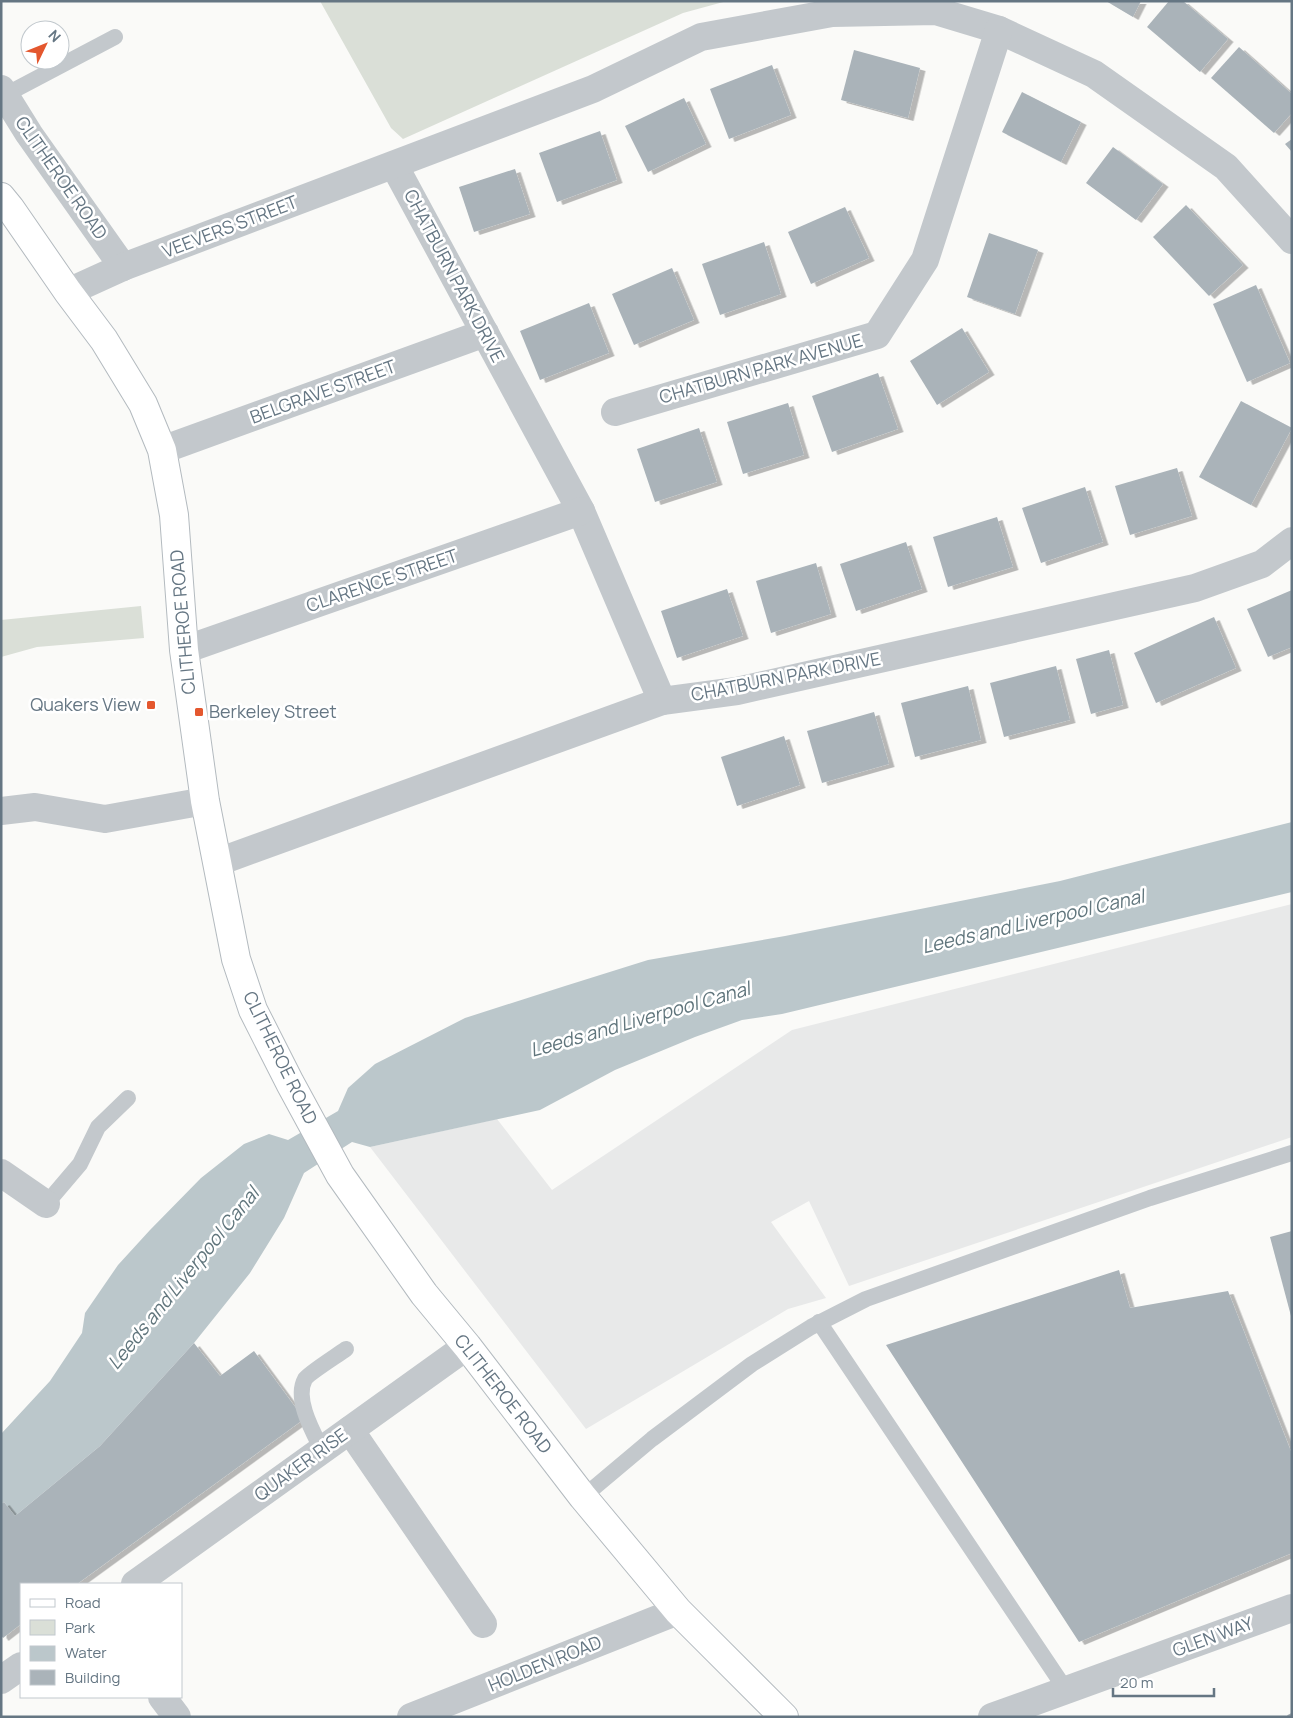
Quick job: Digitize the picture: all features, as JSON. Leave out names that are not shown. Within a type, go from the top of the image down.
[{"type":"main road","name":"CLITHEROE ROAD","points":[[1,197],[104,340],[143,404],[162,450],[174,515],[184,650],[205,800],[236,958],[253,1010],[290,1083],[340,1175],[424,1294],[468,1346],[583,1497],[678,1611],[784,1717]]},
{"type":"street","points":[[394,165],[593,89],[701,37],[832,13],[936,11],[999,30],[1094,74],[1226,168],[1292,240]]},
{"type":"street","name":"CHATBURN PARK AVENUE","points":[[615,412],[877,335],[925,260],[999,30]]},
{"type":"street","name":"CLITHEROE ROAD","points":[[3,92],[29,134],[123,267]]},
{"type":"street","name":"VEEVERS STREET","points":[[68,292],[123,267],[394,165]]},
{"type":"street","name":"CHATBURN PARK DRIVE","points":[[394,165],[581,511],[662,701],[737,691],[1196,588],[1262,564],[1292,541]]},
{"type":"street","name":"BELGRAVE STREET","points":[[162,450],[485,333]]},
{"type":"street","name":"CLARENCE STREET","points":[[184,650],[581,511]]},
{"type":"street","points":[[218,862],[662,701]]},
{"type":"street","points":[[1,811],[35,808],[105,819],[205,800]]},
{"type":"street","points":[[1,1173],[46,1204]]},
{"type":"street","name":"QUAKER RISE","points":[[136,1583],[468,1346]]},
{"type":"street","points":[[350,1430],[483,1624]]},
{"type":"street","name":"GLEN WAY","points":[[992,1717],[1292,1608]]},
{"type":"street","name":"HOLDEN ROAD","points":[[411,1717],[678,1611]]},
{"type":"street","points":[[1,1680],[20,1667]]},
{"type":"street","points":[[163,1698],[176,1717]]},
{"type":"lane","points":[[3,92],[115,37]]},
{"type":"lane","points":[[46,1204],[80,1164],[98,1127],[128,1098]]},
{"type":"lane","points":[[583,1497],[652,1439],[752,1364],[819,1322],[866,1300],[1132,1204],[1292,1154]]},
{"type":"lane","points":[[819,1322],[1066,1690]]},
{"type":"lane","points":[[322,1450],[300,1396],[305,1378],[346,1349]]},
{"type":"shaded area","points":[[1292,904],[1292,1137],[849,1286],[809,1201],[771,1222],[826,1298],[788,1309],[586,1429],[370,1147],[497,1119],[552,1190],[792,1030]]},
{"type":"green space","points":[[320,1],[727,1],[683,13],[403,139],[391,128]]},
{"type":"green space","points":[[141,606],[144,638],[37,647],[1,657],[1,620]]},
{"type":"water","name":"Leeds and Liverpool Canal","points":[[1292,822],[1292,892],[782,1014],[742,1020],[615,1070],[540,1110],[370,1147],[352,1142],[304,1173],[284,1218],[250,1273],[194,1343],[100,1446],[15,1516],[4,1502],[1,1504],[1,1434],[50,1381],[82,1333],[85,1313],[118,1265],[201,1178],[244,1144],[269,1134],[288,1140],[338,1111],[348,1088],[375,1064],[465,1018],[648,960],[785,936],[1060,881]]},
{"type":"building","points":[[1106,1],[1141,1],[1133,17]]},
{"type":"building","points":[[1169,1],[1183,1],[1228,39],[1200,72],[1147,27]]},
{"type":"building","points":[[1239,47],[1292,94],[1292,113],[1274,133],[1211,78]]},
{"type":"building","points":[[854,50],[920,68],[908,118],[841,100]]},
{"type":"building","points":[[772,65],[791,115],[729,139],[710,89]]},
{"type":"building","points":[[1022,92],[1081,122],[1061,162],[1002,132]]},
{"type":"building","points":[[684,98],[706,144],[648,172],[625,126]]},
{"type":"building","points":[[600,131],[617,180],[557,202],[539,153]]},
{"type":"building","points":[[1292,139],[1292,152],[1285,144]]},
{"type":"building","points":[[1113,147],[1163,184],[1136,220],[1086,183]]},
{"type":"building","points":[[515,169],[530,214],[474,232],[459,187]]},
{"type":"building","points":[[1186,205],[1243,265],[1209,296],[1153,237]]},
{"type":"building","points":[[845,207],[869,258],[811,284],[788,232]]},
{"type":"building","points":[[989,233],[1038,250],[1015,314],[967,297]]},
{"type":"building","points":[[764,242],[781,294],[720,315],[702,264]]},
{"type":"building","points":[[672,268],[694,320],[634,345],[612,294]]},
{"type":"building","points":[[1256,285],[1290,363],[1247,382],[1213,304]]},
{"type":"building","points":[[589,303],[609,353],[540,380],[520,331]]},
{"type":"building","points":[[962,328],[989,372],[937,405],[910,361]]},
{"type":"building","points":[[878,373],[898,429],[832,452],[812,396]]},
{"type":"building","points":[[1241,401],[1292,428],[1251,505],[1199,477]]},
{"type":"building","points":[[788,403],[804,455],[743,474],[727,422]]},
{"type":"building","points":[[699,428],[717,482],[655,502],[637,449]]},
{"type":"building","points":[[1177,468],[1192,516],[1130,535],[1115,486]]},
{"type":"building","points":[[1085,487],[1103,542],[1041,563],[1022,508]]},
{"type":"building","points":[[997,517],[1013,567],[948,587],[933,537]]},
{"type":"building","points":[[906,542],[922,589],[856,611],[840,564]]},
{"type":"building","points":[[816,563],[831,614],[771,633],[756,581]]},
{"type":"building","points":[[727,589],[743,636],[677,658],[661,611]]},
{"type":"building","points":[[1292,590],[1292,647],[1268,657],[1247,609]]},
{"type":"building","points":[[1214,617],[1236,668],[1156,703],[1134,653]]},
{"type":"building","points":[[1109,650],[1123,705],[1091,714],[1076,659]]},
{"type":"building","points":[[1056,666],[1070,720],[1004,737],[990,683]]},
{"type":"building","points":[[968,686],[981,740],[915,757],[901,703]]},
{"type":"building","points":[[874,712],[889,764],[822,783],[807,731]]},
{"type":"building","points":[[784,736],[800,785],[737,806],[721,757]]},
{"type":"building","points":[[1292,1231],[1292,1316],[1291,1316],[1270,1237]]},
{"type":"building","points":[[1119,1270],[1130,1308],[1228,1291],[1292,1454],[1292,1553],[1079,1642],[886,1345]]},
{"type":"building","points":[[194,1343],[220,1376],[254,1351],[304,1419],[78,1583],[20,1583],[20,1625],[3,1638],[1,1635],[1,1504],[4,1502],[15,1516],[100,1446]]},
{"type":"railway","points":[[1288,1717],[1292,1715]]},
{"type":"place","name":"Quakers View","points":[[151,705]]},
{"type":"place","name":"Berkeley Street","points":[[199,712]]}]
